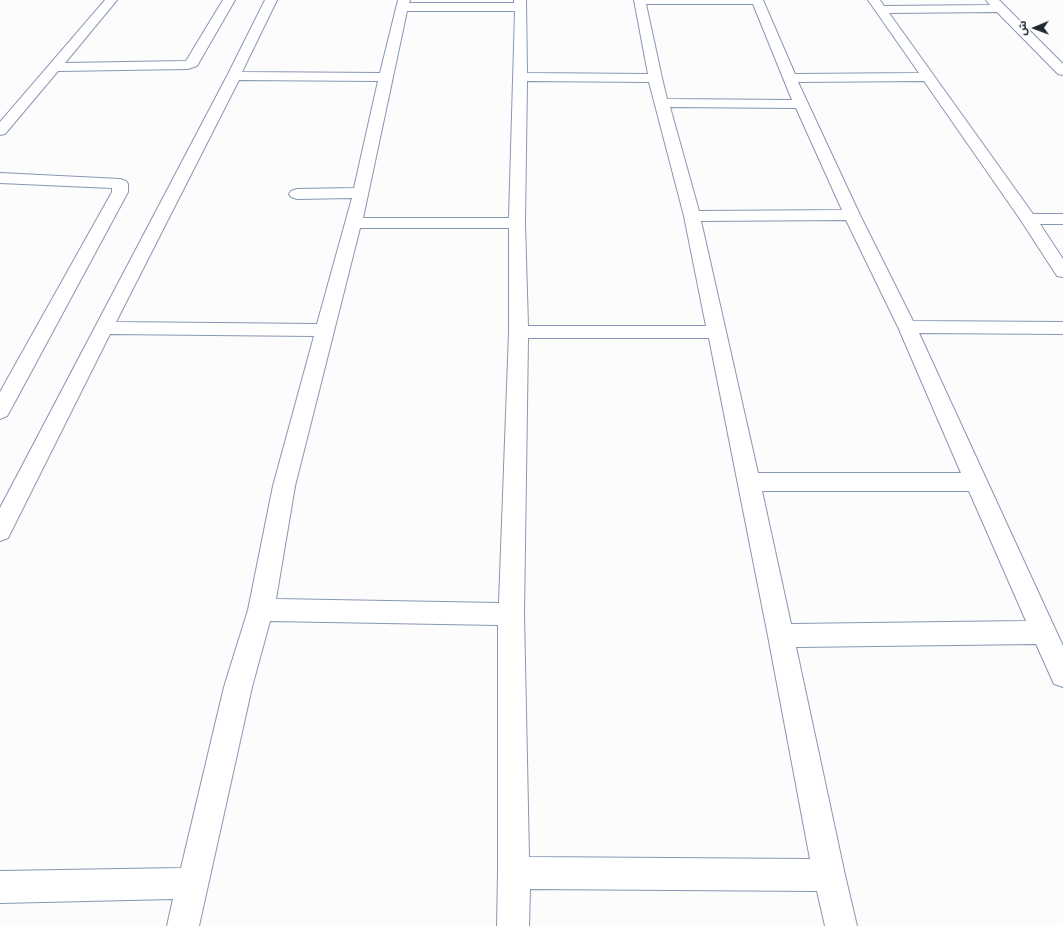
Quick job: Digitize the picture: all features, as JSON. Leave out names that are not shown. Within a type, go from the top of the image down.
[{"type":"street","points":[[0,131],[111,0]]},
{"type":"street","points":[[55,67],[188,65],[192,63],[229,0]]},
{"type":"street","points":[[0,531],[234,76],[271,0]]},
{"type":"street","points":[[841,926],[829,875],[749,482],[692,216],[661,103],[640,0],[757,1],[789,78],[852,215],[907,327],[1063,675]]},
{"type":"street","points":[[183,926],[238,687],[261,610],[284,486],[361,193],[386,77],[404,4],[520,3],[520,77],[516,224],[518,332],[511,614],[514,873],[513,926]]},
{"type":"street","points":[[878,5],[995,4],[1063,71]]},
{"type":"street","points":[[878,5],[927,77],[1028,219],[1063,272]]},
{"type":"street","points":[[234,76],[386,77]]},
{"type":"street","points":[[520,77],[655,78]]},
{"type":"street","points":[[789,78],[927,77]]},
{"type":"street","points":[[661,103],[801,104]]},
{"type":"street","points":[[0,178],[112,183],[120,184],[121,187],[120,192],[0,410]]},
{"type":"street","points":[[296,194],[361,193]]},
{"type":"street","points":[[692,216],[852,215]]},
{"type":"street","points":[[1028,219],[1063,219]]},
{"type":"street","points":[[353,223],[516,224]]},
{"type":"street","points":[[907,327],[1063,328]]},
{"type":"street","points":[[104,328],[324,330]]},
{"type":"street","points":[[518,332],[717,332]]},
{"type":"street","points":[[749,482],[977,482]]},
{"type":"street","points":[[261,610],[511,614]]},
{"type":"street","points":[[781,636],[1044,632]]},
{"type":"street","points":[[514,873],[829,875]]},
{"type":"street","points":[[0,886],[193,883]]}]
